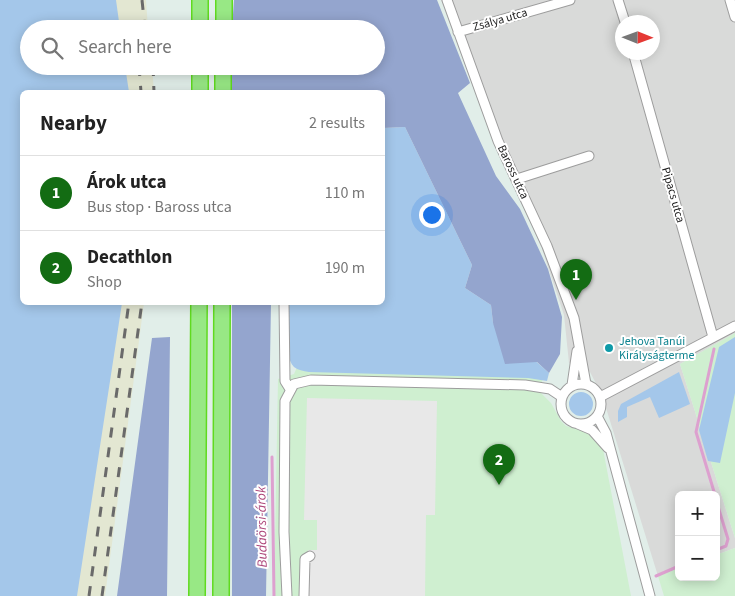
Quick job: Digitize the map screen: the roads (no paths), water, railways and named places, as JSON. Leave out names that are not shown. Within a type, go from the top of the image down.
[{"type":"highway","points":[[200,0],[200,20]]},
{"type":"highway","points":[[224,0],[224,20]]},
{"type":"highway","points":[[200,75],[200,90]]},
{"type":"highway","points":[[223,75],[223,90]]},
{"type":"highway","points":[[197,596],[199,305]]},
{"type":"highway","points":[[221,596],[222,305]]},
{"type":"street","name":"Baross utca","points":[[446,0],[498,141],[547,246],[574,318],[586,384]]},
{"type":"street","name":"Zsálya utca","points":[[458,32],[570,0]]},
{"type":"street","points":[[618,0],[623,15]]},
{"type":"street","points":[[730,0],[735,17]]},
{"type":"street","name":"Pipacs utca","points":[[635,60],[713,337]]},
{"type":"street","points":[[517,179],[589,156]]},
{"type":"street","points":[[284,305],[285,381],[290,388]]},
{"type":"street","points":[[600,397],[735,326]]},
{"type":"street","name":"Baross utca","points":[[572,385],[578,343]]},
{"type":"street","points":[[286,596],[284,532],[285,401],[290,388],[298,382],[311,380],[525,385],[550,389],[562,396]]},
{"type":"street","points":[[577,424],[592,421],[597,416],[601,406],[600,397],[592,387],[586,384],[572,385],[562,396],[562,412],[569,420],[577,424],[592,430],[609,449]]},
{"type":"street","points":[[597,416],[606,433],[650,596]]},
{"type":"street","points":[[304,596],[305,559],[310,556]]},
{"type":"waterway","name":"Budaörsi-árok","points":[[714,349],[696,432],[714,491]]},
{"type":"waterway","name":"Budaörsi-árok","points":[[272,457],[274,596]]},
{"type":"waterway","name":"Budaörsi-árok","points":[[720,513],[728,539],[726,546],[720,548]]},
{"type":"waterway","name":"Budaörsi-árok","points":[[656,576],[675,568]]},
{"type":"railway","points":[[142,0],[144,20]]},
{"type":"railway","points":[[140,75],[141,90]]},
{"type":"railway","points":[[153,75],[154,90]]},
{"type":"railway","points":[[89,596],[129,305]]},
{"type":"railway","points":[[102,596],[142,305]]},
{"type":"place","name":"Árok utca","points":[[576,300]]},
{"type":"place","name":"Jehova Tanúi Királyságterme","points":[[609,348]]},
{"type":"place","name":"Decathlon","points":[[499,485]]}]
